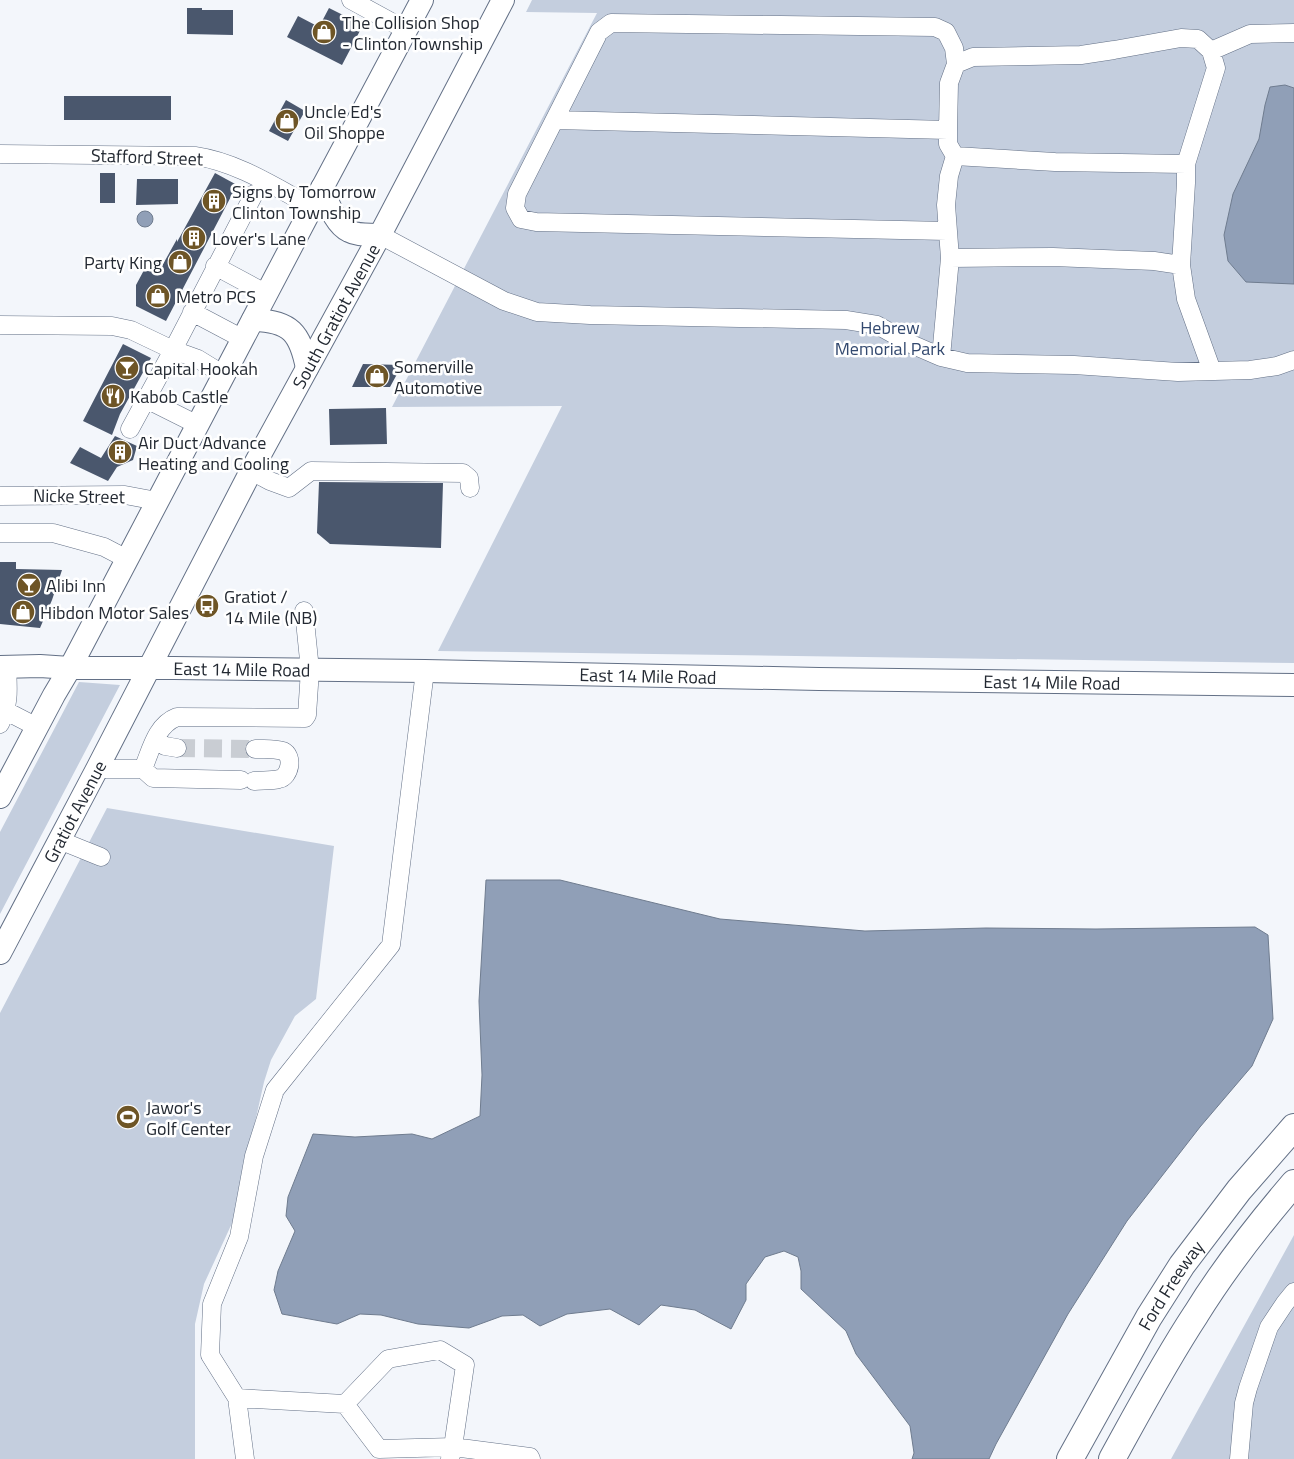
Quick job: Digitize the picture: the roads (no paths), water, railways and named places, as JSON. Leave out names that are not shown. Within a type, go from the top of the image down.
[{"type":"highway","name":"Ford Freeway","points":[[1070,1459],[1149,1316],[1182,1265],[1239,1190],[1294,1127]]},
{"type":"highway","name":"Ford Freeway","points":[[1112,1459],[1196,1312],[1236,1256],[1294,1182]]},
{"type":"main road","points":[[2,787],[70,668],[422,0]]},
{"type":"main road","name":"South Gratiot Avenue","points":[[250,471],[380,235],[503,0]]},
{"type":"main road","points":[[317,197],[348,231],[358,234],[380,235]]},
{"type":"main road","points":[[248,330],[266,320],[290,329],[298,338],[304,351],[307,368]]},
{"type":"main road","points":[[149,669],[159,646],[250,471]]},
{"type":"main road","name":"East 14 Mile Road","points":[[4,667],[425,671],[809,679],[1294,685]]},
{"type":"main road","name":"Gratiot Avenue","points":[[0,953],[149,669]]},
{"type":"street","points":[[351,0],[406,30]]},
{"type":"street","points":[[941,357],[950,258],[946,205],[949,176],[955,156],[948,144],[949,84],[956,64],[954,48],[946,32],[934,27],[611,23],[599,32],[517,194],[515,208],[521,219],[536,222],[947,231]]},
{"type":"street","points":[[1210,51],[1250,34],[1294,34]]},
{"type":"street","points":[[956,64],[974,57],[1081,55],[1181,38],[1198,39],[1210,51],[1216,68],[1186,164],[1181,265],[1186,299],[1212,371]]},
{"type":"street","points":[[555,120],[948,130]]},
{"type":"street","name":"Stafford Street","points":[[0,154],[195,156],[213,159],[234,166],[317,197]]},
{"type":"street","points":[[955,156],[1055,162],[1186,164]]},
{"type":"street","points":[[130,429],[254,194]]},
{"type":"street","points":[[380,235],[504,301],[538,312],[590,316],[846,320],[878,325],[911,344],[941,357],[967,363],[1074,365],[1178,372],[1250,370],[1277,366],[1294,360]]},
{"type":"street","points":[[950,258],[1053,257],[1154,261],[1181,265]]},
{"type":"street","points":[[215,266],[267,294]]},
{"type":"street","points":[[192,312],[248,330]]},
{"type":"street","points":[[0,325],[112,326],[131,330],[173,350],[198,359],[224,375]]},
{"type":"street","points":[[146,398],[198,425]]},
{"type":"street","points":[[250,471],[289,488],[311,471],[463,473],[469,478],[470,488]]},
{"type":"street","name":"Nicke Street","points":[[0,496],[124,495],[157,501]]},
{"type":"street","points":[[0,533],[53,534],[104,547],[127,559]]},
{"type":"street","points":[[143,769],[162,727],[177,717],[305,718],[307,715],[310,670],[304,611]]},
{"type":"street","points":[[4,667],[3,712],[37,727]]},
{"type":"street","points":[[245,1459],[237,1398],[210,1355],[212,1304],[239,1237],[254,1156],[275,1090],[391,945],[425,671]]},
{"type":"street","points":[[155,740],[165,746],[177,748]]},
{"type":"street","points":[[97,768],[143,769],[153,778],[278,780],[287,774],[290,762],[288,755],[274,749],[254,749]]},
{"type":"street","points":[[59,840],[101,858]]},
{"type":"street","points":[[1239,1459],[1244,1403],[1248,1388],[1269,1327],[1294,1292]]},
{"type":"street","points":[[237,1398],[345,1404],[388,1359],[440,1350],[465,1365],[452,1453]]},
{"type":"street","points":[[345,1404],[377,1456],[452,1453],[530,1457],[531,1459]]},
{"type":"tunnel","points":[[177,748],[255,749]]},
{"type":"place","name":"The Collision Shop - Clinton Township","points":[[324,32]]},
{"type":"place","name":"Uncle Ed's Oil Shoppe","points":[[287,121]]},
{"type":"place","name":"Signs by Tomorrow Clinton Township","points":[[214,201]]},
{"type":"place","name":"Lover's Lane","points":[[194,238]]},
{"type":"place","name":"Party King","points":[[180,262]]},
{"type":"place","name":"Metro PCS","points":[[158,296]]},
{"type":"place","name":"Capital Hookah","points":[[127,368]]},
{"type":"place","name":"Somerville Automotive","points":[[377,376]]},
{"type":"place","name":"Kabob Castle","points":[[113,396]]},
{"type":"place","name":"Air Duct Advance Heating and Cooling","points":[[120,452]]},
{"type":"place","name":"Alibi Inn","points":[[29,585]]},
{"type":"place","name":"Gratiot / 14 Mile (NB)","points":[[207,606]]},
{"type":"place","name":"Hibdon Motor Sales","points":[[23,612]]},
{"type":"place","name":"Jawor's Golf Center","points":[[128,1117]]},
{"type":"park label","name":"Hebrew Memorial Park","points":[[890,337]]}]
